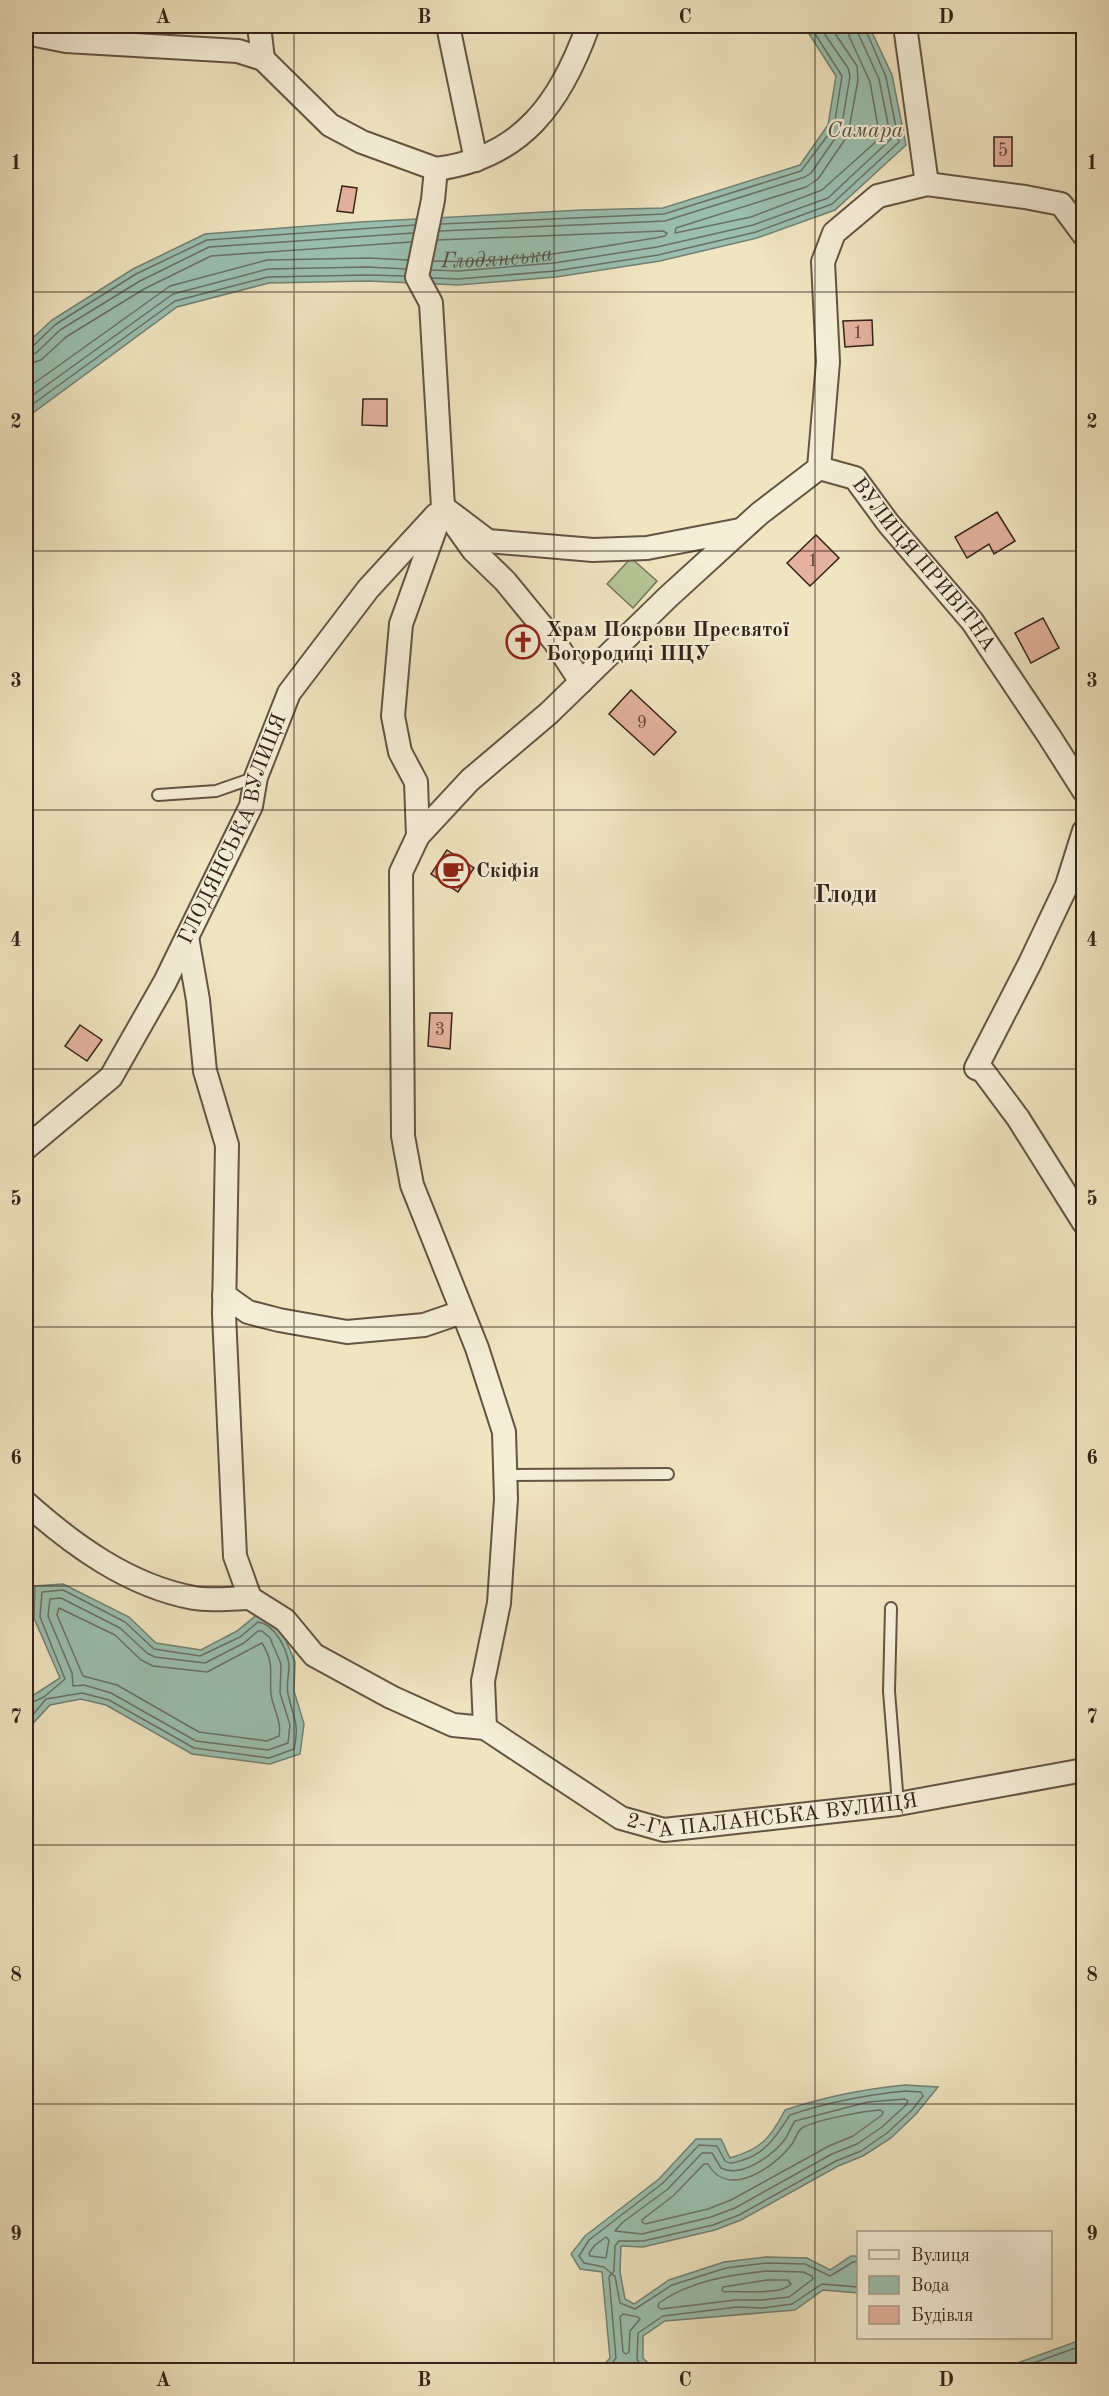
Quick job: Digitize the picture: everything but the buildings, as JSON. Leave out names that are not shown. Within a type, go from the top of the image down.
[{"type":"street","points":[[259,26],[263,59]]},
{"type":"street","points":[[448,26],[476,160]]},
{"type":"street","points":[[26,33],[66,41],[174,45],[237,51],[263,59],[330,125],[362,142],[436,168],[458,166],[496,152],[524,132],[554,99],[580,50],[588,26]]},
{"type":"street","points":[[905,26],[927,184]]},
{"type":"street","points":[[418,836],[416,782],[400,752],[393,716],[401,624],[443,507],[431,303],[417,277],[433,200],[436,168]]},
{"type":"street","points":[[485,1728],[483,1681],[499,1603],[506,1499],[504,1432],[477,1348],[412,1185],[403,1136],[401,872],[418,836],[470,780],[549,713],[668,597],[742,530],[819,468],[828,362],[824,262],[834,233],[878,196],[927,184],[1061,204],[1083,235]]},
{"type":"street","name":"ВУЛИЦЯ ПРИВІТНА","points":[[819,468],[855,478],[888,523],[972,621],[1083,791]]},
{"type":"street","points":[[443,507],[488,541],[593,549],[647,548],[742,530]]},
{"type":"street","points":[[443,507],[473,550],[505,581],[555,642],[581,682]]},
{"type":"street","name":"ГЛОДЯНСЬКА ВУЛИЦЯ","points":[[26,1148],[111,1077],[165,982],[251,806],[256,777],[289,693],[368,589],[443,507]]},
{"type":"street","points":[[1083,831],[1067,885],[976,1068],[983,1071],[1018,1118],[1083,1222]]},
{"type":"street","points":[[26,1503],[95,1558],[142,1582],[195,1598],[250,1598],[235,1556],[224,1296],[227,1145],[205,1071],[198,1000],[187,937]]},
{"type":"street","points":[[224,1296],[248,1312],[347,1332],[424,1325],[462,1312]]},
{"type":"street","name":"2-ГА ПАЛАНСЬКА ВУЛИЦЯ","points":[[250,1598],[285,1620],[314,1655],[391,1697],[453,1725],[485,1728],[621,1818],[664,1830],[898,1804],[1083,1770]]},
{"type":"lane","points":[[158,795],[216,791],[256,777]]},
{"type":"lane","points":[[505,1475],[668,1474]]},
{"type":"lane","points":[[891,1608],[889,1691],[898,1804]]},
{"type":"shaded area","points":[[631,558],[657,581],[633,608],[607,584]]},
{"type":"water","name":"Самара","points":[[804,26],[869,26],[892,75],[906,145],[835,210],[757,238],[660,261],[556,277],[458,285],[368,281],[269,283],[177,307],[26,418],[26,344],[52,320],[133,269],[205,234],[360,222],[663,208],[800,165],[828,125],[836,76]]},
{"type":"water","points":[[63,1584],[129,1617],[156,1643],[201,1650],[237,1631],[259,1613],[281,1629],[295,1662],[294,1691],[304,1724],[300,1754],[270,1764],[192,1754],[106,1705],[81,1699],[50,1705],[26,1731],[26,1700],[60,1678],[34,1618],[35,1586]]},
{"type":"water","points":[[905,2085],[938,2087],[916,2114],[891,2138],[863,2156],[838,2166],[741,2220],[715,2230],[643,2247],[621,2246],[620,2272],[625,2299],[634,2304],[669,2280],[724,2262],[766,2257],[807,2258],[830,2270],[851,2256],[857,2256],[857,2293],[823,2290],[795,2310],[665,2321],[643,2336],[643,2358],[655,2370],[599,2370],[610,2358],[602,2272],[580,2269],[571,2254],[585,2236],[659,2179],[696,2139],[721,2139],[730,2158],[750,2151],[764,2142],[785,2110],[814,2101]]},
{"type":"water","points":[[1083,2339],[1083,2370],[998,2370]]},
{"type":"place","name":"Храм Покрови Пресвятої Богородиці ПЦУ","points":[[523,642]]},
{"type":"place","name":"Скіфія","points":[[453,871]]},
{"type":"district","name":"Глоди","points":[[846,896]]},
{"type":"water label","name":"Глодянська","points":[[497,253]]}]
